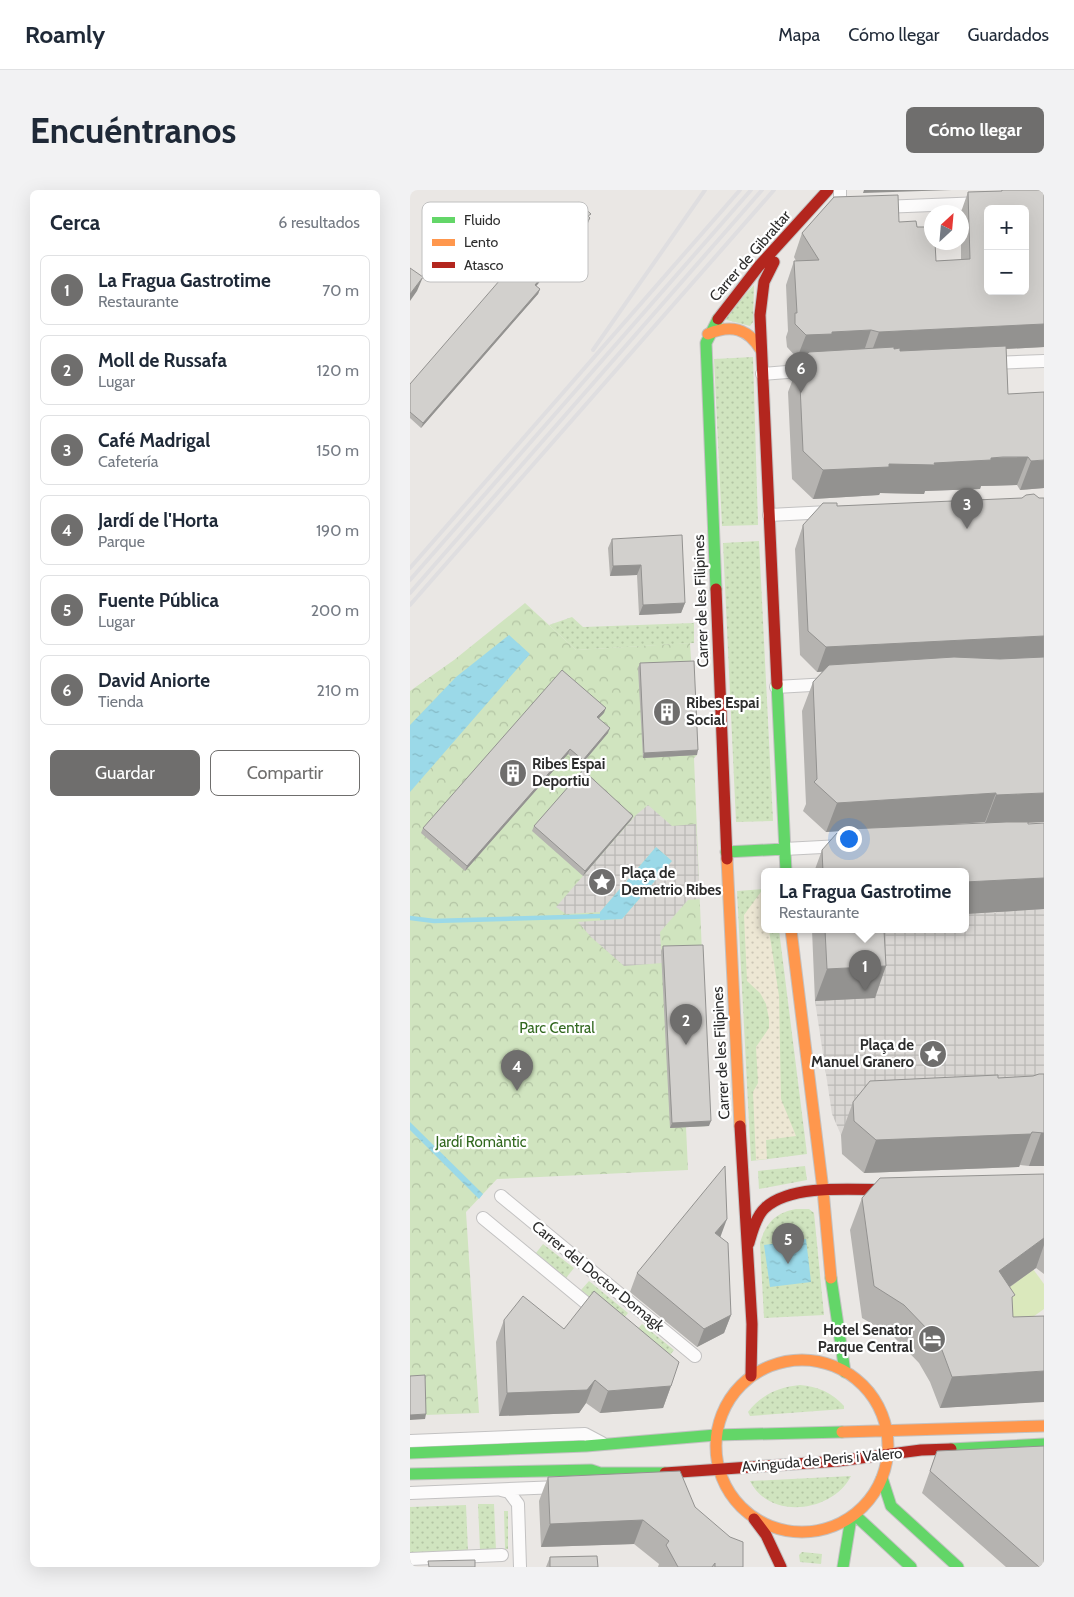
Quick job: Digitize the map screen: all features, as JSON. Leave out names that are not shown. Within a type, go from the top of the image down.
[{"type":"main road","name":"Carrer de Gibraltar","points":[[705,348],[708,334],[714,321],[728,303],[828,190]]},
{"type":"main road","name":"Carrer de Gibraltar","points":[[761,350],[761,290],[764,276],[839,190]]},
{"type":"main road","points":[[708,334],[726,327],[744,330],[754,338],[761,350],[786,868]]},
{"type":"main road","name":"Carrer de les Filipines","points":[[705,348],[726,852],[746,1253],[752,1324],[751,1376]]},
{"type":"main road","points":[[726,852],[784,849]]},
{"type":"main road","points":[[791,933],[799,1013],[824,1192],[835,1320],[845,1372]]},
{"type":"main road","name":"Carrer de les Filipines","points":[[746,1253],[752,1230],[764,1209],[784,1197],[824,1192],[901,1189]]},
{"type":"main road","points":[[748,1513],[782,1530],[799,1532],[817,1531],[835,1526],[853,1516],[867,1503],[882,1478],[888,1455],[887,1430],[873,1396],[845,1372],[830,1365],[797,1360],[781,1362],[751,1376],[731,1396],[722,1415],[716,1435],[715,1452],[718,1469],[725,1486],[735,1500],[766,1535],[778,1556],[781,1567]]},
{"type":"main road","name":"Avinguda de Peris i Valero","points":[[410,1453],[586,1446],[602,1443],[716,1435],[1044,1426]]},
{"type":"main road","name":"Avinguda de Peris i Valero","points":[[410,1474],[591,1470],[600,1473],[677,1474],[718,1469],[838,1461],[921,1450],[1044,1444]]},
{"type":"main road","points":[[882,1478],[891,1506],[958,1567]]},
{"type":"main road","points":[[843,1567],[853,1516]]},
{"type":"main road","points":[[853,1516],[911,1567]]},
{"type":"street","points":[[839,190],[840,199],[845,205],[867,207],[996,202]]},
{"type":"street","points":[[974,364],[1044,361]]},
{"type":"street","points":[[762,374],[826,369]]},
{"type":"street","points":[[768,515],[837,512]]},
{"type":"street","points":[[776,687],[845,683]]},
{"type":"street","points":[[784,849],[851,846]]},
{"type":"street","name":"Carrer del Doctor Domagk","points":[[501,1196],[696,1356]]},
{"type":"street","name":"Carrer del Doctor Domagk","points":[[483,1218],[607,1321]]},
{"type":"street","name":"Avinguda de Peris i Valero","points":[[410,1441],[585,1434],[602,1443]]},
{"type":"street","points":[[589,1485],[600,1473]]},
{"type":"street","points":[[410,1493],[571,1486]]},
{"type":"street","points":[[498,1489],[508,1492],[518,1504],[520,1567]]},
{"type":"street","points":[[410,1559],[502,1555]]},
{"type":"green space","points":[[754,285],[753,322],[750,326],[723,319]]},
{"type":"green space","points":[[753,357],[758,525],[722,526],[714,359]]},
{"type":"green space","points":[[759,541],[773,821],[736,822],[723,543]]},
{"type":"green space","name":"Parc Central","points":[[525,603],[576,650],[690,643],[697,755],[694,758],[709,1126],[686,1127],[688,1170],[497,1179],[466,1212],[479,1413],[425,1415],[410,1420],[410,691],[454,660]]},
{"type":"green space","points":[[572,617],[583,627],[694,623],[694,643],[576,650],[549,625]]},
{"type":"green space","points":[[761,889],[761,933],[779,933],[807,1154],[751,1161],[737,891]]},
{"type":"green space","points":[[805,1166],[807,1180],[759,1189],[758,1171]]},
{"type":"green space","points":[[796,1209],[809,1209],[814,1213],[824,1315],[764,1318],[760,1243],[765,1230],[772,1220],[782,1213]]},
{"type":"green space","points":[[543,1244],[574,1268],[566,1278],[536,1253]]},
{"type":"green space","points":[[1033,1269],[1044,1284],[1044,1309],[1009,1334],[987,1303]]},
{"type":"green space","points":[[589,1281],[628,1313],[621,1322],[581,1290]]},
{"type":"green space","points":[[642,1324],[674,1350],[666,1360],[634,1333]]},
{"type":"green space","points":[[800,1385],[812,1387],[830,1394],[840,1401],[844,1409],[750,1416],[748,1412],[764,1397],[777,1390]]},
{"type":"green space","points":[[851,1476],[842,1488],[830,1498],[816,1504],[801,1507],[786,1506],[772,1502],[759,1494],[750,1481]]},
{"type":"green space","points":[[478,1504],[494,1504],[496,1550],[480,1550]]},
{"type":"green space","points":[[466,1505],[468,1552],[410,1554],[410,1507]]},
{"type":"green space","points":[[504,1511],[508,1511],[508,1549],[505,1549]]},
{"type":"green space","points":[[802,1552],[822,1554],[821,1564],[800,1562],[799,1555]]},
{"type":"sand","points":[[761,892],[761,933],[769,933],[779,996],[781,1099],[796,1136],[766,1140],[767,1159],[756,1160],[753,1092],[758,1083],[756,1047],[769,1028],[769,1019],[766,1004],[760,993],[747,981],[744,915]]},
{"type":"shaded area","name":"Plaça de Demetrio Ribes","points":[[648,805],[672,826],[696,824],[700,899],[688,900],[660,932],[662,963],[624,966],[591,937],[578,922],[622,919],[672,861],[656,847],[600,912],[566,914],[556,907],[636,815]]},
{"type":"shaded area","name":"Plaça de Manuel Granero","points":[[1044,909],[1044,1108],[859,1114],[841,1135],[832,1114],[815,1001],[867,933],[969,933],[970,912],[996,913],[996,911]]},
{"type":"water","points":[[509,635],[530,654],[410,792],[410,725],[456,677]]},
{"type":"water","points":[[656,847],[672,861],[622,919],[600,920],[600,912]]},
{"type":"water","points":[[410,1122],[483,1194],[479,1199],[410,1130]]},
{"type":"water","points":[[806,1239],[811,1282],[770,1287],[764,1245]]},
{"type":"building","points":[[1044,190],[1044,324],[879,332],[871,330],[806,335],[795,324],[795,313],[797,313],[794,261],[819,260],[802,233],[834,197],[898,195],[899,222],[916,221],[917,227],[924,227],[924,250],[935,250],[936,261],[970,259],[968,192]]},
{"type":"building","points":[[410,268],[422,276],[422,278],[410,294]]},
{"type":"building","points":[[498,282],[537,282],[535,285],[540,289],[423,423],[410,412],[410,384]]},
{"type":"building","points":[[1006,346],[1008,394],[1044,392],[1044,460],[1031,461],[1028,457],[1003,457],[991,458],[991,460],[934,463],[935,465],[889,464],[889,467],[823,470],[803,451],[799,363],[809,352],[894,347],[894,349],[900,348],[900,351]]},
{"type":"building","points":[[1034,494],[1039,498],[1044,498],[1044,636],[826,647],[808,631],[803,525],[823,503],[837,503],[837,506],[1022,498],[1026,495]]},
{"type":"building","points":[[682,535],[685,603],[643,605],[641,565],[613,566],[612,539]]},
{"type":"building","points":[[954,657],[1000,659],[1044,657],[1044,793],[996,795],[996,793],[837,803],[814,782],[817,779],[813,682],[829,665]]},
{"type":"building","name":"Ribes Espai Social","points":[[694,661],[698,750],[644,753],[640,663]]},
{"type":"building","name":"Ribes Espai Deportiu","points":[[562,670],[606,708],[597,717],[610,728],[583,760],[570,749],[467,866],[423,828]]},
{"type":"building","points":[[583,770],[633,816],[585,871],[534,826]]},
{"type":"building","points":[[1006,822],[1044,823],[1044,878],[969,882],[969,868],[823,868],[822,850],[837,833],[849,845],[849,829]]},
{"type":"building","points":[[825,933],[884,933],[886,966],[827,969]]},
{"type":"building","points":[[703,945],[711,1121],[672,1123],[663,946]]},
{"type":"building","points":[[1044,1074],[1044,1133],[876,1140],[854,1121],[853,1102],[870,1081],[998,1075],[998,1078]]},
{"type":"building","points":[[725,1166],[727,1219],[715,1233],[728,1243],[731,1315],[704,1329],[637,1273]]},
{"type":"building","points":[[1044,1174],[1044,1238],[999,1271],[1015,1295],[1012,1297],[1013,1317],[1044,1316],[1044,1371],[952,1377],[942,1350],[930,1332],[904,1305],[874,1286],[862,1198],[880,1178]]},
{"type":"building","points":[[594,1291],[679,1362],[671,1386],[608,1391],[595,1380],[587,1390],[507,1393],[504,1320],[523,1296],[564,1329]]},
{"type":"building","points":[[425,1375],[426,1414],[410,1415],[410,1376]]},
{"type":"building","points":[[1044,1446],[1044,1567],[1039,1567],[930,1471],[937,1451]]},
{"type":"building","points":[[680,1471],[695,1507],[730,1537],[743,1542],[743,1567],[715,1567],[715,1563],[712,1567],[678,1567],[666,1545],[669,1541],[643,1520],[550,1524],[548,1477]]},
{"type":"building","points":[[597,1556],[598,1567],[550,1567],[550,1557]]},
{"type":"building","points":[[475,1560],[475,1567],[429,1567],[428,1561]]},
{"type":"waterway","points":[[410,918],[434,921],[601,916]]},
{"type":"railway","points":[[593,350],[705,190]]},
{"type":"railway","points":[[410,568],[740,190]]},
{"type":"railway","points":[[410,580],[751,190]]},
{"type":"railway","points":[[410,593],[762,190]]},
{"type":"railway","points":[[410,605],[774,190]]},
{"type":"traffic: fast","points":[[716,589],[706,343],[718,319]]},
{"type":"traffic: fast","points":[[777,684],[786,868]]},
{"type":"traffic: fast","points":[[726,852],[784,849]]},
{"type":"traffic: fast","points":[[831,1278],[845,1372]]},
{"type":"traffic: fast","points":[[410,1453],[586,1446],[716,1435],[842,1432]]},
{"type":"traffic: fast","points":[[951,1449],[1044,1444]]},
{"type":"traffic: fast","points":[[410,1474],[591,1470],[600,1473],[665,1473]]},
{"type":"traffic: fast","points":[[882,1478],[891,1506],[958,1567]]},
{"type":"traffic: fast","points":[[855,1515],[911,1567]]},
{"type":"traffic: fast","points":[[843,1567],[851,1518]]},
{"type":"traffic: slow","points":[[708,334],[724,329],[738,330],[750,337],[761,350]]},
{"type":"traffic: slow","points":[[727,859],[740,1126]]},
{"type":"traffic: slow","points":[[791,933],[823,1190],[831,1278]]},
{"type":"traffic: slow","points":[[794,1360],[810,1360],[835,1366],[843,1370],[857,1379],[869,1391],[882,1413],[888,1446],[882,1479],[869,1501],[857,1513],[835,1526],[810,1532],[794,1532],[769,1526],[761,1522],[747,1513],[735,1501],[722,1479],[716,1454],[716,1438],[722,1413],[726,1405],[735,1391],[747,1379],[769,1366],[794,1360]]},
{"type":"traffic: slow","points":[[842,1432],[1044,1426]]},
{"type":"traffic: jam","points":[[718,319],[759,266],[828,190]]},
{"type":"traffic: jam","points":[[774,262],[764,282],[760,315],[777,684]]},
{"type":"traffic: jam","points":[[716,589],[727,859]]},
{"type":"traffic: jam","points":[[740,1126],[752,1324],[751,1376]]},
{"type":"traffic: jam","points":[[749,1243],[759,1215],[765,1208],[777,1200],[808,1191],[844,1189],[892,1190]]},
{"type":"traffic: jam","points":[[665,1473],[838,1461],[921,1450],[951,1449]]},
{"type":"traffic: jam","points":[[754,1519],[766,1535],[781,1567]]},
{"type":"place","name":"David Aniorte","points":[[801,393]]},
{"type":"place","name":"Café Madrigal","points":[[967,529]]},
{"type":"place","name":"Ribes Espai Social","points":[[667,712]]},
{"type":"place","name":"Ribes Espai Deportiu","points":[[513,773]]},
{"type":"place","name":"Plaça de Demetrio Ribes","points":[[602,882]]},
{"type":"place","name":"La Fragua Gastrotime","points":[[865,991]]},
{"type":"place","name":"Moll de Russafa","points":[[686,1045]]},
{"type":"place","name":"Plaça de Manuel Granero","points":[[933,1054]]},
{"type":"place","name":"Jardí de l'Horta","points":[[517,1091]]},
{"type":"place","name":"Fuente Pública","points":[[788,1264]]},
{"type":"place","name":"Hotel Senator Parque Central","points":[[932,1339]]},
{"type":"park label","name":"Jardí Romàntic","points":[[481,1142]]}]
